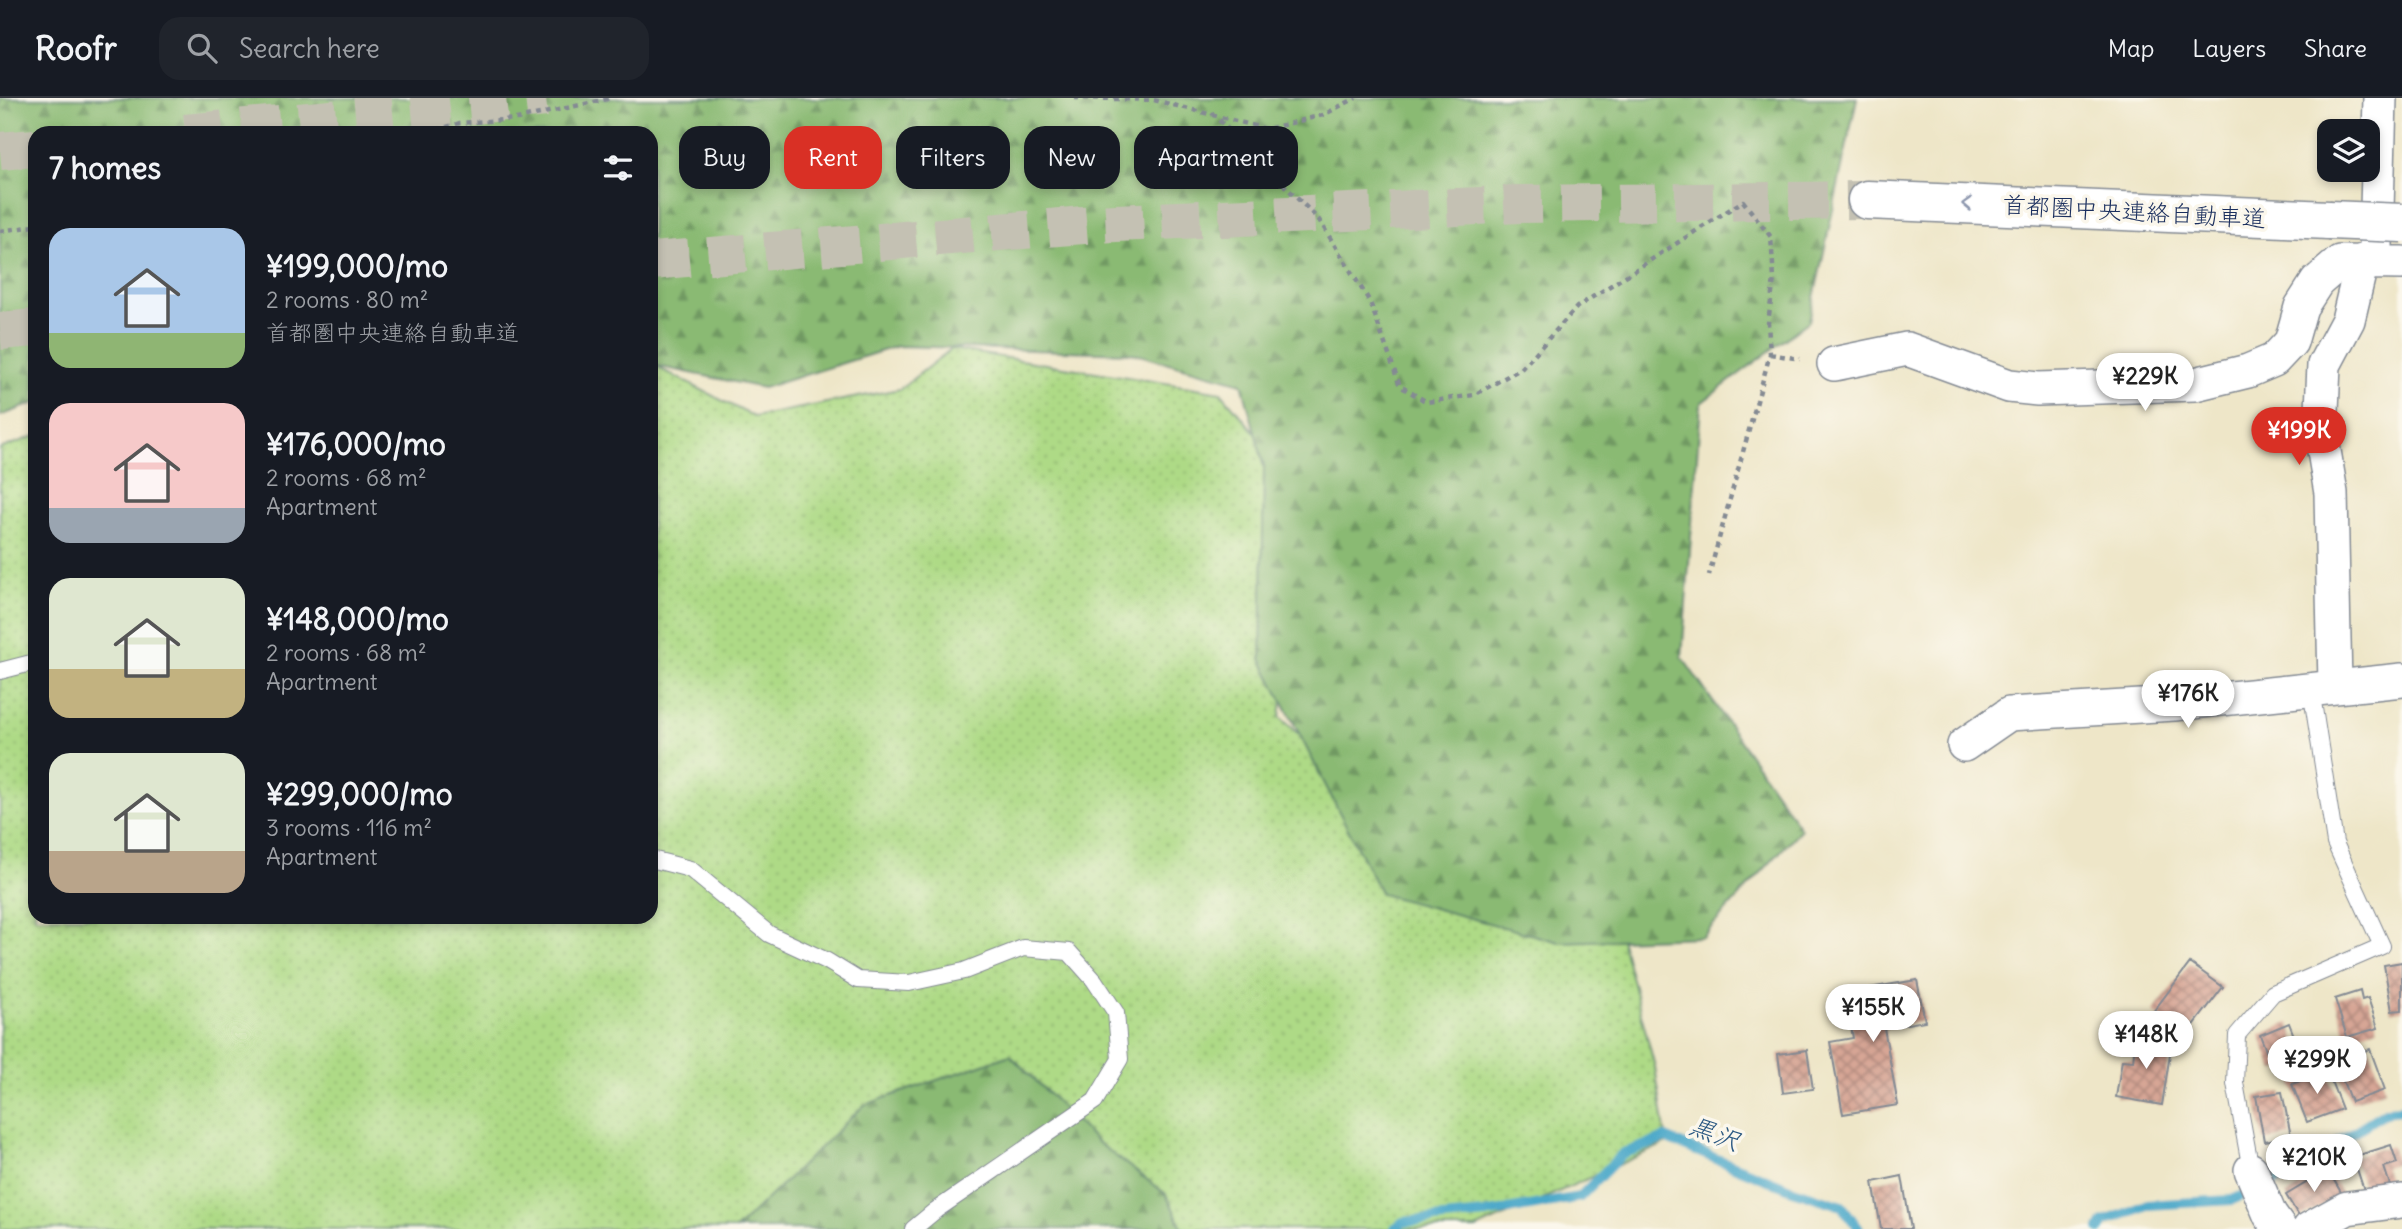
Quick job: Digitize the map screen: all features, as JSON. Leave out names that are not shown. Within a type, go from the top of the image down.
[{"type":"highway","name":"首都圏中央連絡自動車道","points":[[1867,200],[2402,223]]},
{"type":"street","points":[[2323,687],[2331,493],[2321,433],[2324,365],[2380,262],[2380,98]]},
{"type":"street","points":[[1834,364],[1907,349],[2019,387],[2195,384],[2248,371],[2274,360],[2291,342],[2301,307],[2317,282],[2340,262],[2380,262]]},
{"type":"street","points":[[1964,745],[2010,714],[2174,704],[2402,680]]},
{"type":"street","points":[[2250,1170],[2275,1222]]},
{"type":"street","points":[[2309,1229],[2347,1208],[2402,1201]]},
{"type":"lane","points":[[0,671],[28,664]]},
{"type":"lane","points":[[2250,1170],[2235,1083],[2237,1035],[2273,993],[2382,946],[2335,843],[2323,687]]},
{"type":"lane","points":[[658,861],[690,869],[769,934],[827,961],[858,980],[909,983],[964,971],[1023,948],[1069,952],[1094,980],[1116,1013],[1120,1059],[1095,1101],[936,1210],[913,1229]]},
{"type":"path","points":[[450,126],[517,119],[611,98]]},
{"type":"path","points":[[1074,98],[1154,100],[1267,129],[1323,115],[1356,98]]},
{"type":"path","points":[[1212,113],[1319,220],[1370,302],[1400,386],[1427,402],[1474,395],[1522,368],[1577,307],[1743,201],[1771,237],[1774,279],[1768,323],[1770,354],[1709,575]]},
{"type":"path","points":[[0,231],[28,227]]},
{"type":"green space","points":[[0,98],[1857,98],[1809,321],[1701,403],[1682,657],[1801,829],[1702,937],[1559,942],[1381,894],[1261,659],[1264,466],[1242,383],[1132,353],[898,346],[763,388],[658,366],[658,126],[28,126],[28,406],[0,416]]},
{"type":"green space","points":[[951,349],[1221,392],[1257,435],[1293,607],[1280,717],[1419,845],[1560,845],[1622,942],[1655,1067],[1667,1143],[1476,1229],[0,1229],[0,449],[28,439],[28,924],[658,924],[658,368],[754,417],[900,389]]},
{"type":"green space","points":[[1010,1055],[1097,1142],[1166,1194],[1183,1229],[736,1229],[864,1105]]},
{"type":"building","points":[[2402,962],[2402,1010],[2392,1011],[2384,965]]},
{"type":"building","points":[[2190,963],[2223,987],[2185,1037],[2153,1012]]},
{"type":"building","points":[[1917,980],[1925,1021],[1884,1028],[1898,1105],[1843,1114],[1830,1042],[1853,1038],[1845,992]]},
{"type":"building","points":[[2360,991],[2362,1000],[2368,998],[2378,1028],[2347,1037],[2335,999]]},
{"type":"building","points":[[2289,1023],[2303,1059],[2274,1071],[2260,1035]]},
{"type":"building","points":[[2136,1035],[2172,1041],[2162,1105],[2116,1097],[2122,1060],[2133,1061]]},
{"type":"building","points":[[2370,1049],[2385,1090],[2351,1102],[2341,1076],[2351,1072],[2346,1058]]},
{"type":"building","points":[[1807,1050],[1813,1089],[1783,1093],[1778,1054]]},
{"type":"building","points":[[2327,1071],[2342,1109],[2307,1122],[2292,1084]]},
{"type":"building","points":[[2282,1092],[2291,1136],[2264,1141],[2256,1096]]},
{"type":"building","points":[[2391,1145],[2397,1163],[2384,1167],[2390,1185],[2365,1193],[2353,1157]]},
{"type":"building","points":[[2328,1170],[2342,1194],[2300,1218],[2286,1195]]},
{"type":"building","points":[[1902,1176],[1911,1229],[1881,1229],[1873,1182]]},
{"type":"waterway","name":"黒沢","points":[[2100,1229],[2104,1222],[2147,1205],[2232,1200],[2280,1179],[2387,1111],[2402,1110]]},
{"type":"waterway","name":"黒沢","points":[[1394,1229],[1403,1222],[1485,1214],[1580,1197],[1622,1154],[1665,1138],[1793,1190],[1842,1206],[1859,1229]]},
{"type":"tunnel","points":[[257,126],[546,98]]},
{"type":"tunnel","points":[[0,151],[28,149]]},
{"type":"tunnel","points":[[658,260],[1095,224],[1520,204],[1867,200]]},
{"type":"tunnel","points":[[0,331],[28,329]]}]
